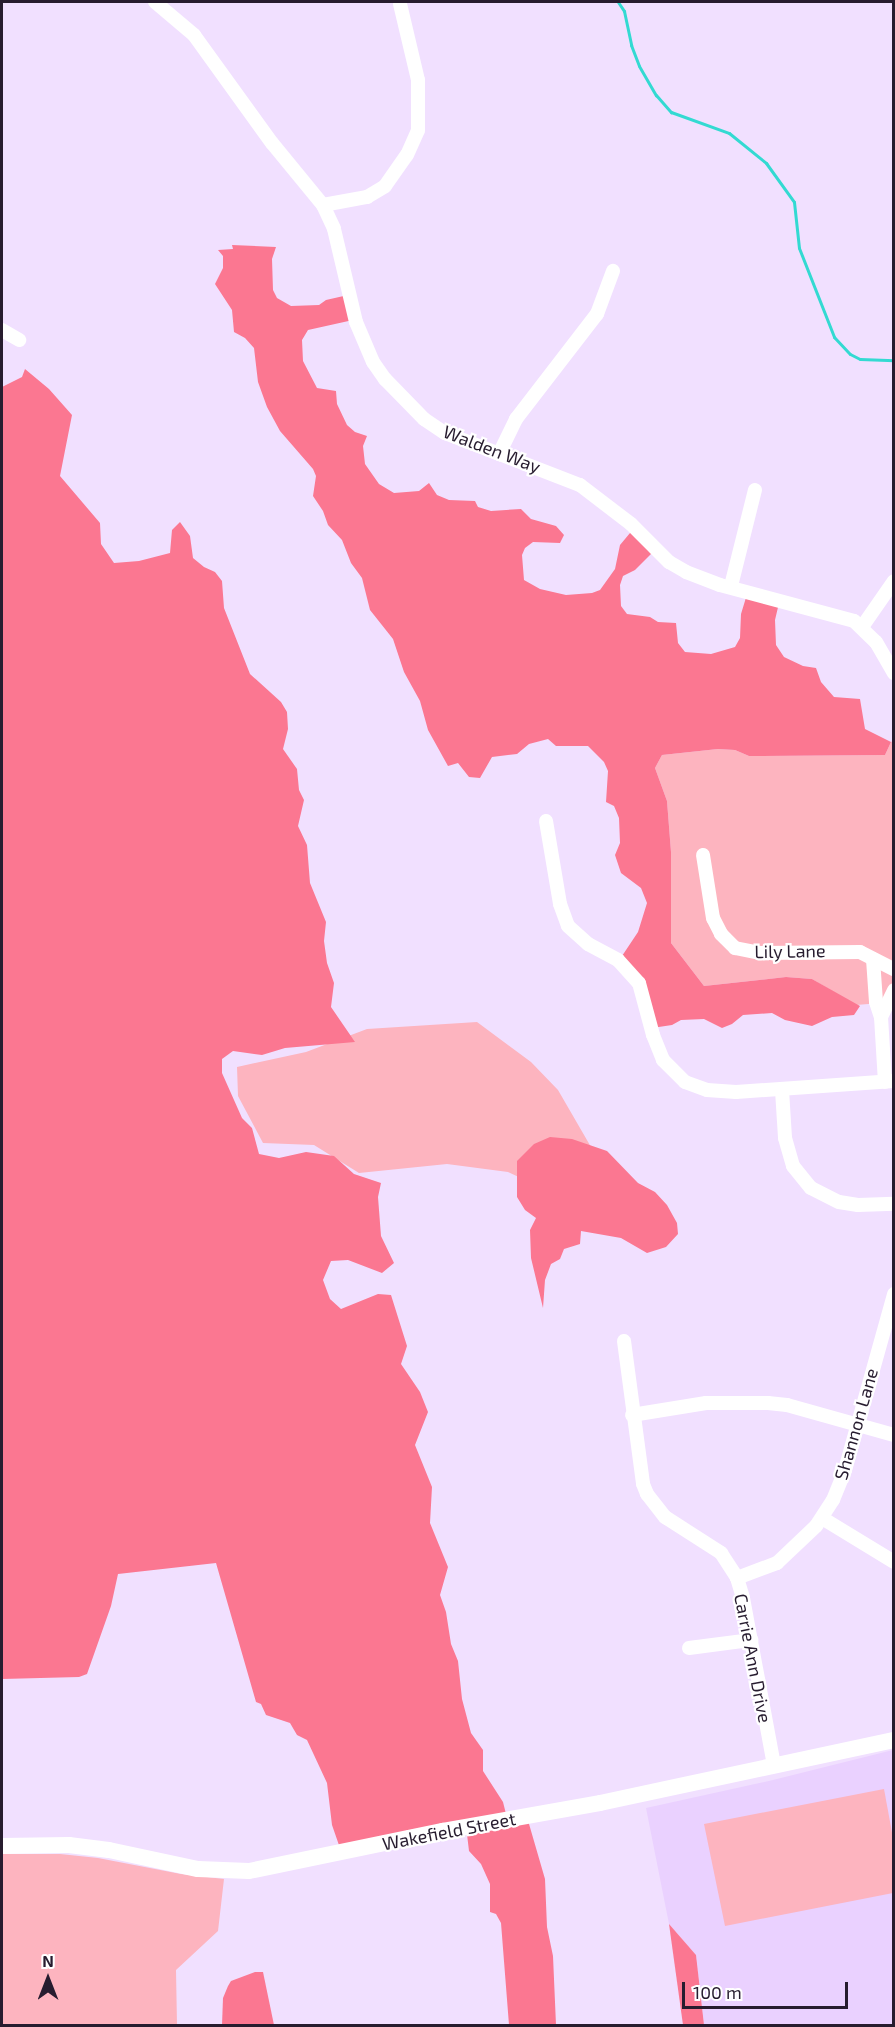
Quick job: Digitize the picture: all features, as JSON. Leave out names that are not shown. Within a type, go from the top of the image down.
[{"type":"street","name":"Walden Way","points":[[155,2],[194,35],[272,143],[323,205],[334,229],[356,322],[376,368],[430,424],[499,454],[573,480],[631,524],[669,562],[686,572],[845,618],[862,627],[876,642],[894,673]]},
{"type":"street","points":[[323,205],[367,197],[379,190],[396,173],[414,138],[420,118],[418,80],[400,4]]},
{"type":"street","points":[[499,454],[516,419],[597,314],[613,271]]},
{"type":"street","points":[[2,330],[19,340]]},
{"type":"street","points":[[731,586],[755,490]]},
{"type":"street","points":[[862,627],[894,581]]},
{"type":"street","points":[[546,821],[560,904],[568,926],[588,945],[618,960],[639,982],[653,1035],[663,1060],[685,1082],[707,1090],[782,1090],[889,1082],[881,1017],[876,1002],[873,959]]},
{"type":"street","name":"Lily Lane","points":[[703,855],[713,918],[721,934],[735,948],[760,953],[845,950],[860,952],[894,969]]},
{"type":"street","points":[[881,1017],[894,990]]},
{"type":"street","points":[[782,1090],[785,1138],[793,1166],[811,1188],[839,1202],[858,1205],[894,1204]]},
{"type":"street","name":"Shannon Lane","points":[[737,1578],[777,1563],[822,1518],[845,1470],[894,1294]]},
{"type":"street","name":"Carrie Ann Drive","points":[[624,1341],[632,1415],[643,1484],[647,1494],[665,1516],[721,1553],[737,1578],[774,1766]]},
{"type":"street","points":[[632,1415],[706,1403],[750,1402],[787,1405],[894,1435]]},
{"type":"street","points":[[822,1518],[894,1562]]},
{"type":"street","points":[[688,1648],[751,1640]]},
{"type":"street","name":"Wakefield Street","points":[[2,1846],[69,1845],[109,1850],[198,1869],[249,1871],[894,1740]]},
{"type":"shaded area","points":[[232,245],[276,247],[272,259],[273,290],[277,298],[291,306],[319,305],[326,300],[348,295],[353,320],[308,330],[302,340],[303,361],[317,388],[336,391],[337,404],[347,425],[355,432],[367,436],[363,446],[365,464],[379,484],[394,493],[419,491],[429,483],[437,495],[449,500],[475,501],[478,507],[491,511],[521,509],[531,519],[556,526],[564,535],[560,543],[533,542],[525,548],[522,555],[524,580],[540,589],[566,595],[592,593],[600,590],[615,569],[620,545],[635,527],[656,549],[635,570],[623,576],[620,585],[621,606],[627,614],[650,617],[658,622],[676,623],[678,643],[685,652],[711,654],[735,647],[740,638],[741,614],[748,591],[779,603],[775,620],[776,645],[784,657],[803,666],[816,668],[821,682],[834,697],[860,699],[865,729],[891,742],[885,755],[749,756],[735,750],[718,749],[662,755],[655,768],[667,801],[671,852],[671,943],[704,986],[786,977],[812,979],[860,1006],[854,1015],[832,1017],[812,1026],[785,1020],[772,1013],[743,1015],[732,1024],[722,1028],[704,1019],[681,1020],[672,1025],[652,1028],[641,994],[618,962],[638,932],[647,903],[641,888],[621,873],[615,855],[620,843],[619,818],[614,806],[606,802],[608,771],[604,762],[588,746],[556,746],[548,739],[529,744],[517,754],[492,757],[480,778],[469,777],[458,763],[448,766],[428,730],[420,701],[404,672],[393,639],[370,610],[362,578],[351,563],[342,540],[328,525],[323,511],[313,496],[316,476],[313,469],[280,431],[267,407],[258,382],[254,348],[245,338],[234,332],[232,310],[215,284],[223,268],[223,256],[218,250],[233,249]]},
{"type":"shaded area","points":[[25,369],[49,389],[72,415],[60,476],[100,523],[101,544],[114,563],[139,561],[170,553],[172,530],[180,522],[190,536],[193,558],[215,572],[222,581],[224,608],[250,674],[281,702],[287,712],[288,729],[283,749],[297,769],[299,790],[304,800],[298,826],[307,845],[310,883],[326,922],[324,941],[327,963],[334,983],[331,1007],[355,1042],[285,1048],[262,1055],[233,1051],[222,1059],[222,1073],[242,1118],[252,1128],[259,1154],[279,1158],[306,1152],[334,1156],[354,1174],[381,1183],[378,1197],[381,1236],[394,1263],[382,1273],[348,1260],[331,1261],[323,1280],[330,1299],[341,1309],[378,1294],[391,1295],[407,1346],[401,1364],[420,1392],[428,1412],[415,1445],[432,1487],[430,1523],[448,1567],[440,1595],[446,1612],[451,1644],[458,1661],[462,1699],[471,1733],[483,1750],[483,1771],[503,1802],[507,1818],[527,1817],[545,1879],[547,1927],[553,1956],[556,2025],[509,2025],[501,1923],[496,1914],[490,1912],[490,1884],[481,1864],[469,1851],[466,1826],[341,1851],[332,1825],[327,1783],[307,1740],[297,1735],[290,1723],[266,1715],[261,1704],[256,1702],[216,1563],[118,1574],[111,1606],[87,1674],[79,1677],[2,1679],[2,387],[22,377]]},
{"type":"shaded area","points":[[893,741],[893,1002],[856,1005],[812,979],[786,977],[704,986],[671,943],[671,852],[667,801],[655,768],[662,755],[718,749],[735,750],[749,756],[885,755]]},
{"type":"shaded area","points":[[477,1022],[531,1062],[558,1090],[602,1166],[615,1222],[508,1172],[447,1164],[359,1173],[314,1145],[263,1143],[238,1096],[237,1067],[306,1052],[367,1029]]},
{"type":"shaded area","points":[[550,1137],[572,1139],[607,1151],[638,1183],[655,1192],[667,1205],[677,1223],[678,1234],[666,1247],[647,1253],[621,1238],[581,1231],[580,1244],[564,1249],[560,1259],[551,1264],[545,1280],[543,1308],[531,1258],[530,1230],[536,1218],[525,1210],[517,1197],[517,1161],[534,1144]]},
{"type":"shaded area","points":[[893,1750],[893,2025],[704,2025],[696,1955],[669,1924],[646,1808]]},
{"type":"shaded area","points":[[884,1789],[893,1838],[893,1893],[725,1926],[704,1824]]},
{"type":"shaded area","points":[[2,1847],[3,1854],[60,1854],[98,1858],[181,1874],[224,1879],[218,1931],[176,1970],[177,2025],[2,2025]]},
{"type":"shaded area","points":[[669,1924],[696,1955],[704,2025],[683,2025]]},
{"type":"shaded area","points":[[255,1972],[263,1972],[274,2025],[222,2025],[223,1998],[231,1981]]},
{"type":"waterway","points":[[618,2],[624,11],[631,45],[639,66],[656,95],[671,112],[729,133],[766,163],[794,202],[799,248],[834,337],[850,354],[860,359],[894,360]]}]
